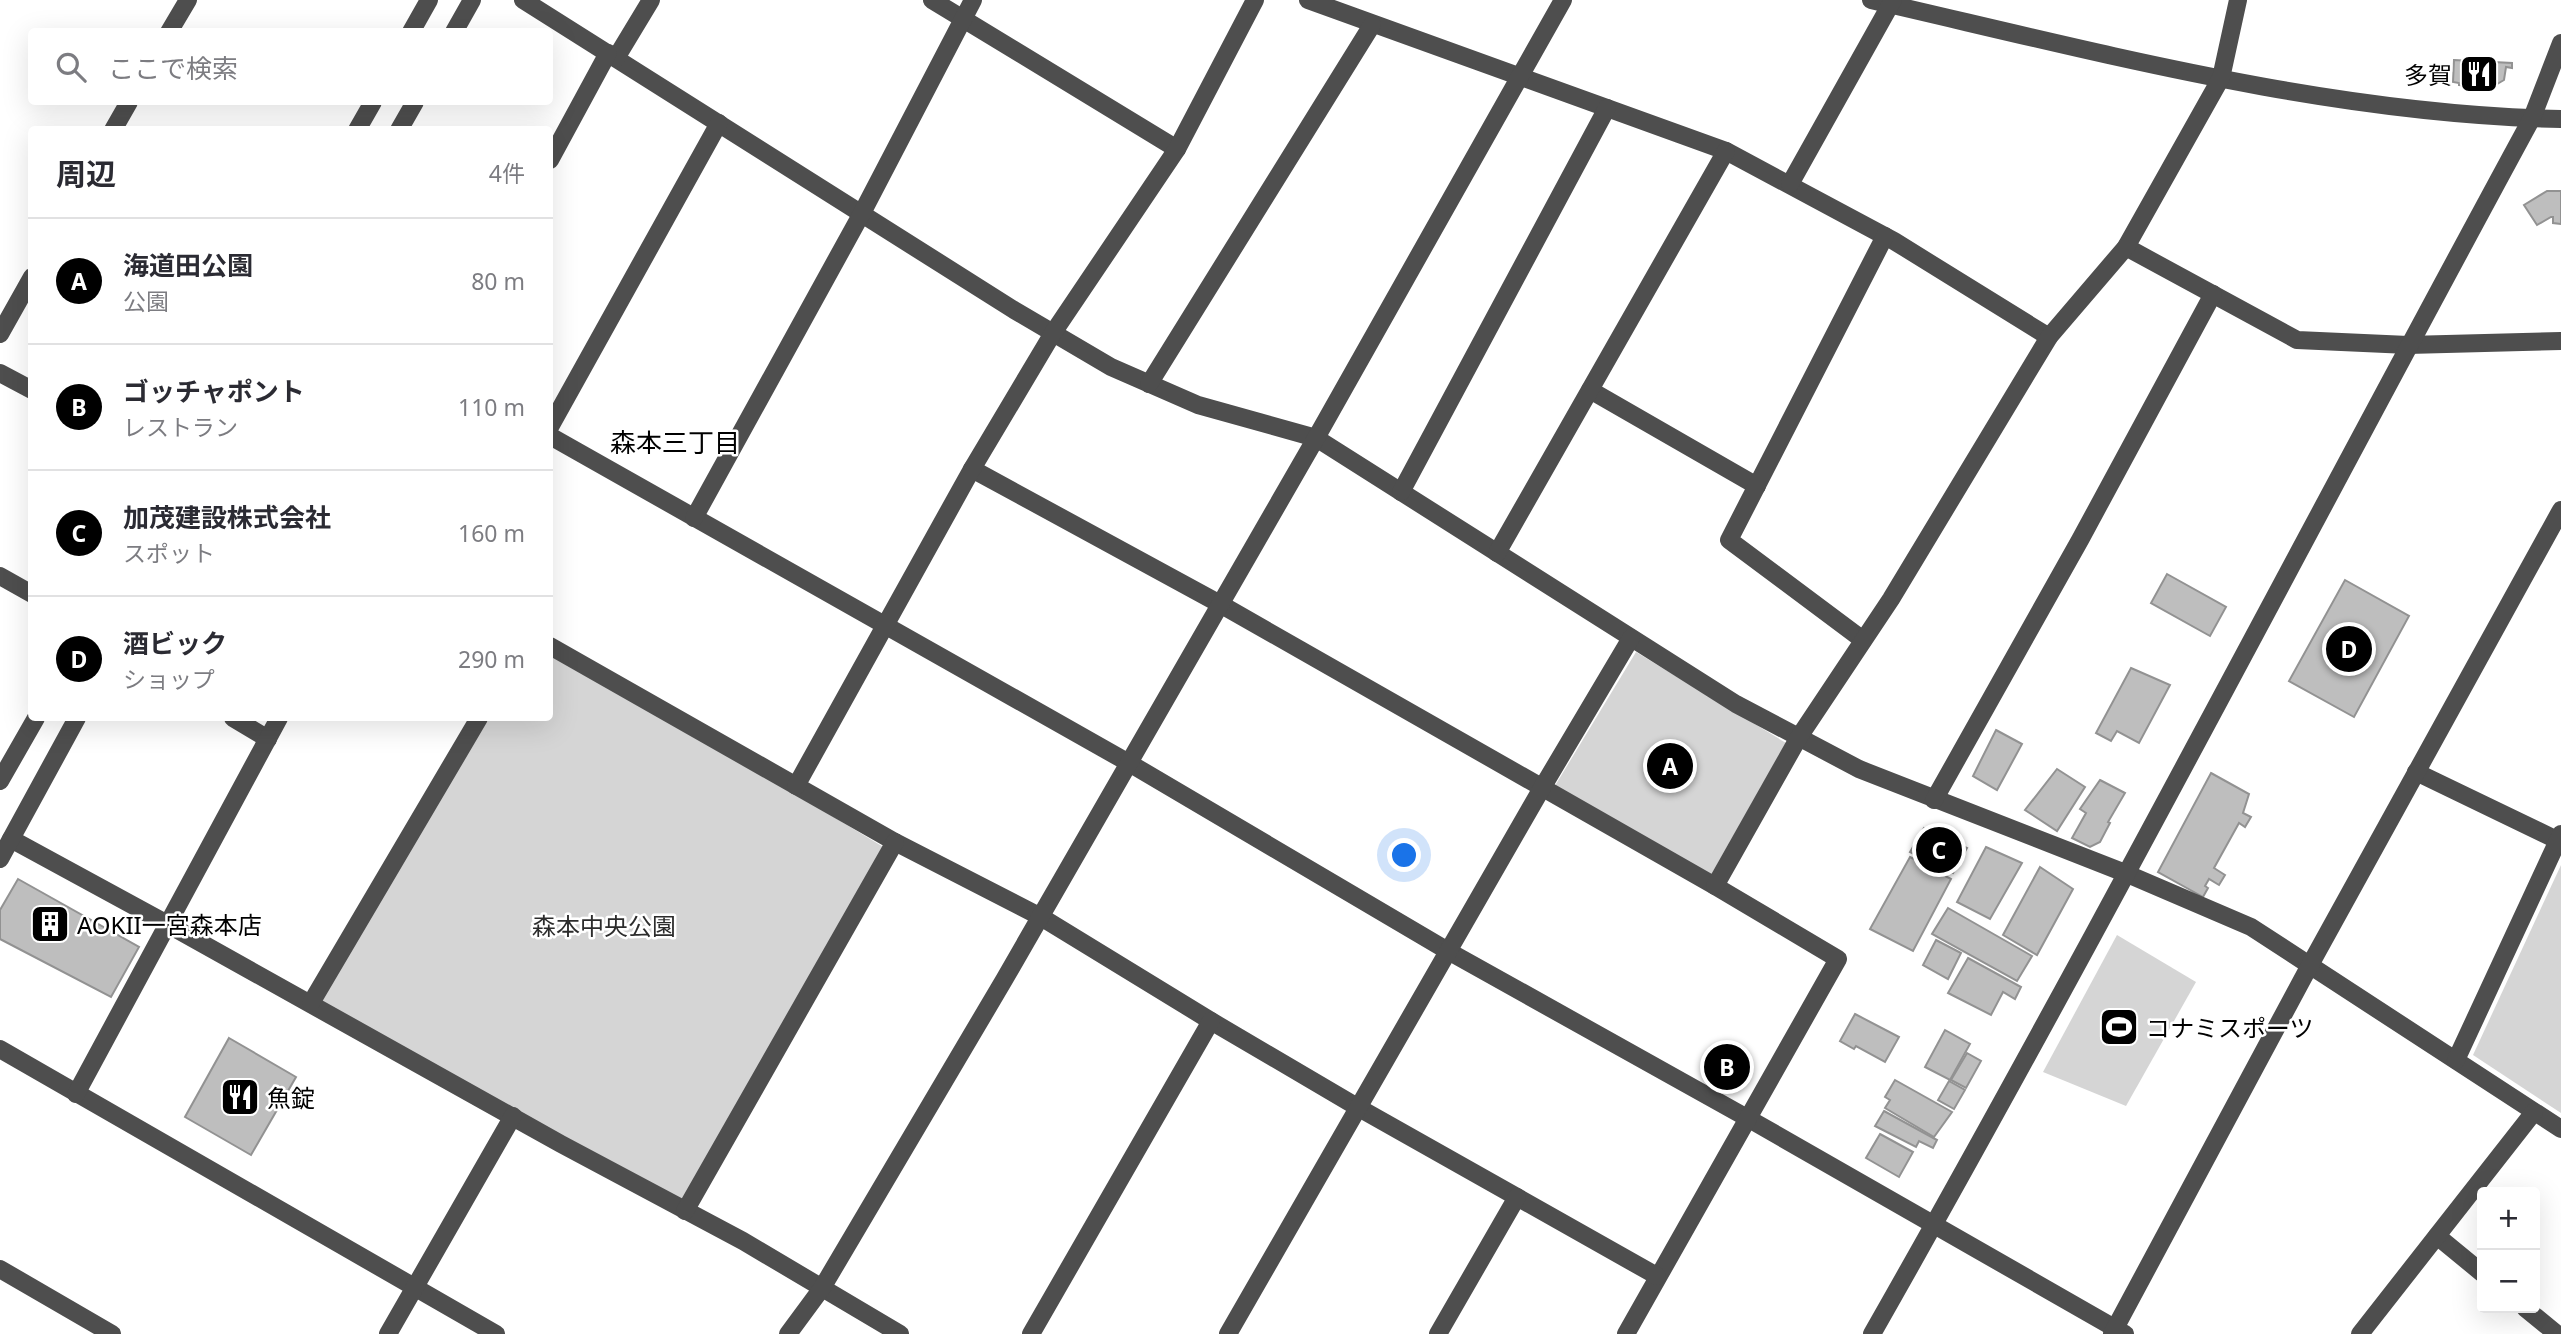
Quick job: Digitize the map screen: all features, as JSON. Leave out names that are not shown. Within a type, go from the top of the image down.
[{"type":"street","points":[[171,28],[188,0]]},
{"type":"street","points":[[413,28],[429,0]]},
{"type":"street","points":[[456,28],[471,0]]},
{"type":"street","points":[[523,0],[1111,367],[1198,405],[1316,438],[1736,704],[1859,769],[2125,873],[2251,927],[2561,1129]]},
{"type":"street","points":[[553,155],[612,56],[651,0]]},
{"type":"street","points":[[932,0],[1177,149]]},
{"type":"street","points":[[694,518],[862,213],[972,0]]},
{"type":"street","points":[[796,786],[972,469],[1053,333],[1177,149],[1255,0]]},
{"type":"street","points":[[1308,0],[1726,151],[1885,236],[2049,337]]},
{"type":"street","points":[[788,1334],[822,1288],[1041,917],[1563,0]]},
{"type":"street","points":[[1871,0],[1893,2],[2156,65],[2337,100],[2561,119]]},
{"type":"street","points":[[1715,886],[1799,737],[1863,640],[2049,337],[2126,247],[2221,78],[2238,0]]},
{"type":"street","points":[[1790,184],[1893,2]]},
{"type":"street","points":[[1149,384],[1372,25]]},
{"type":"street","points":[[1872,1334],[1934,1226],[2532,118],[2561,43]]},
{"type":"street","points":[[115,126],[127,105]]},
{"type":"street","points":[[359,126],[371,105]]},
{"type":"street","points":[[401,126],[413,105]]},
{"type":"street","points":[[1401,492],[1608,108]]},
{"type":"street","points":[[553,422],[719,123]]},
{"type":"street","points":[[1497,553],[1726,151]]},
{"type":"street","points":[[1863,640],[1729,540],[1885,236]]},
{"type":"street","points":[[2126,247],[2297,340],[2408,345],[2561,341]]},
{"type":"street","points":[[0,334],[28,284]]},
{"type":"street","points":[[1934,800],[2087,528],[2213,295]]},
{"type":"street","points":[[0,373],[28,388]]},
{"type":"street","points":[[1590,390],[1757,486]]},
{"type":"street","points":[[553,438],[1129,763],[1448,951],[1749,1119],[2117,1332],[2310,965],[2561,510]]},
{"type":"street","points":[[972,469],[1220,604],[1838,959],[1626,1334]]},
{"type":"street","points":[[0,576],[28,592]]},
{"type":"street","points":[[1228,1334],[1631,638]]},
{"type":"street","points":[[553,648],[895,842],[1041,917],[1359,1108],[1657,1276]]},
{"type":"street","points":[[0,779],[34,721]]},
{"type":"street","points":[[0,859],[75,721]]},
{"type":"street","points":[[238,721],[268,739]]},
{"type":"street","points":[[76,1094],[277,721]]},
{"type":"street","points":[[311,1003],[477,721]]},
{"type":"street","points":[[2416,772],[2560,839],[2456,1060]]},
{"type":"street","points":[[11,839],[685,1211],[900,1334]]},
{"type":"street","points":[[685,1211],[895,842]]},
{"type":"street","points":[[1031,1334],[1211,1021]]},
{"type":"street","points":[[0,1049],[496,1334]]},
{"type":"street","points":[[2360,1334],[2534,1112]]},
{"type":"street","points":[[388,1334],[513,1116]]},
{"type":"street","points":[[1438,1334],[1517,1197]]},
{"type":"street","points":[[2437,1236],[2477,1269]]},
{"type":"street","points":[[0,1269],[112,1334]]},
{"type":"street","points":[[2531,1313],[2557,1334]]},
{"type":"green space","name":"森本中央公園","points":[[553,648],[890,851],[685,1211],[311,1003],[477,721],[553,721]]},
{"type":"green space","points":[[1636,652],[1786,743],[1711,875],[1553,789]]},
{"type":"green space","points":[[2561,865],[2561,1113],[2473,1055]]},
{"type":"green space","name":"コナミスポーツ","points":[[2117,935],[2196,982],[2126,1106],[2043,1072]]},
{"type":"building","name":"多賀","points":[[2454,60],[2512,63],[2512,68],[2506,67],[2504,80],[2492,87],[2459,85],[2453,82]]},
{"type":"building","points":[[2547,191],[2561,191],[2561,224],[2553,223],[2551,217],[2537,225],[2524,205]]},
{"type":"building","points":[[2167,574],[2226,607],[2210,636],[2151,603]]},
{"type":"building","points":[[2345,580],[2409,616],[2354,717],[2289,681]]},
{"type":"building","points":[[2131,668],[2170,685],[2139,743],[2117,731],[2111,741],[2096,733]]},
{"type":"building","points":[[1996,730],[2022,744],[1997,790],[1973,776]]},
{"type":"building","points":[[2057,769],[2085,787],[2057,831],[2025,810]]},
{"type":"building","points":[[2211,773],[2249,794],[2243,813],[2251,817],[2245,827],[2239,823],[2214,868],[2225,875],[2219,885],[2209,879],[2203,897],[2158,872]]},
{"type":"building","points":[[2100,780],[2125,793],[2100,842],[2090,847],[2072,838],[2086,813],[2080,809]]},
{"type":"building","points":[[1924,828],[1967,848],[1953,873],[1910,852]]},
{"type":"building","points":[[1986,847],[2022,863],[1990,919],[1957,902]]},
{"type":"building","points":[[1910,857],[1951,879],[1913,951],[1870,929]]},
{"type":"building","points":[[2040,867],[2073,889],[2037,955],[2003,935]]},
{"type":"building","name":"AOKII一宮森本店","points":[[18,879],[139,947],[111,997],[0,939],[0,910]]},
{"type":"building","points":[[1948,908],[2032,956],[2017,981],[1932,934]]},
{"type":"building","points":[[1936,940],[1961,953],[1948,979],[1923,965]]},
{"type":"building","points":[[1968,958],[2021,987],[2015,999],[2003,992],[1991,1015],[1948,993]]},
{"type":"building","points":[[1855,1014],[1899,1037],[1885,1062],[1856,1046],[1854,1049],[1840,1041]]},
{"type":"building","points":[[1945,1030],[1970,1044],[1950,1080],[1925,1067]]},
{"type":"building","name":"魚錠","points":[[229,1038],[296,1077],[251,1155],[185,1117]]},
{"type":"building","points":[[1722,1046],[1748,1061],[1733,1087],[1707,1073]]},
{"type":"building","points":[[1967,1053],[1981,1061],[1966,1088],[1951,1080]]},
{"type":"building","points":[[1895,1080],[1952,1112],[1934,1137],[1885,1108],[1890,1100],[1885,1097]]},
{"type":"building","points":[[1949,1081],[1965,1090],[1954,1109],[1938,1100]]},
{"type":"building","points":[[1884,1111],[1937,1140],[1933,1148],[1919,1141],[1916,1147],[1875,1126]]},
{"type":"building","points":[[1880,1134],[1913,1152],[1899,1177],[1866,1158]]},
{"type":"place","name":"多賀","points":[[2479,74]]},
{"type":"place","name":"酒ビック","points":[[2349,649]]},
{"type":"place","name":"海道田公園","points":[[1670,766]]},
{"type":"place","name":"加茂建設株式会社","points":[[1939,850]]},
{"type":"place","name":"AOKII一宮森本店","points":[[50,924]]},
{"type":"place","name":"コナミスポーツ","points":[[2119,1027]]},
{"type":"place","name":"ゴッチャポント","points":[[1727,1067]]},
{"type":"place","name":"魚錠","points":[[240,1097]]},
{"type":"district","name":"森本三丁目","points":[[675,442]]}]
